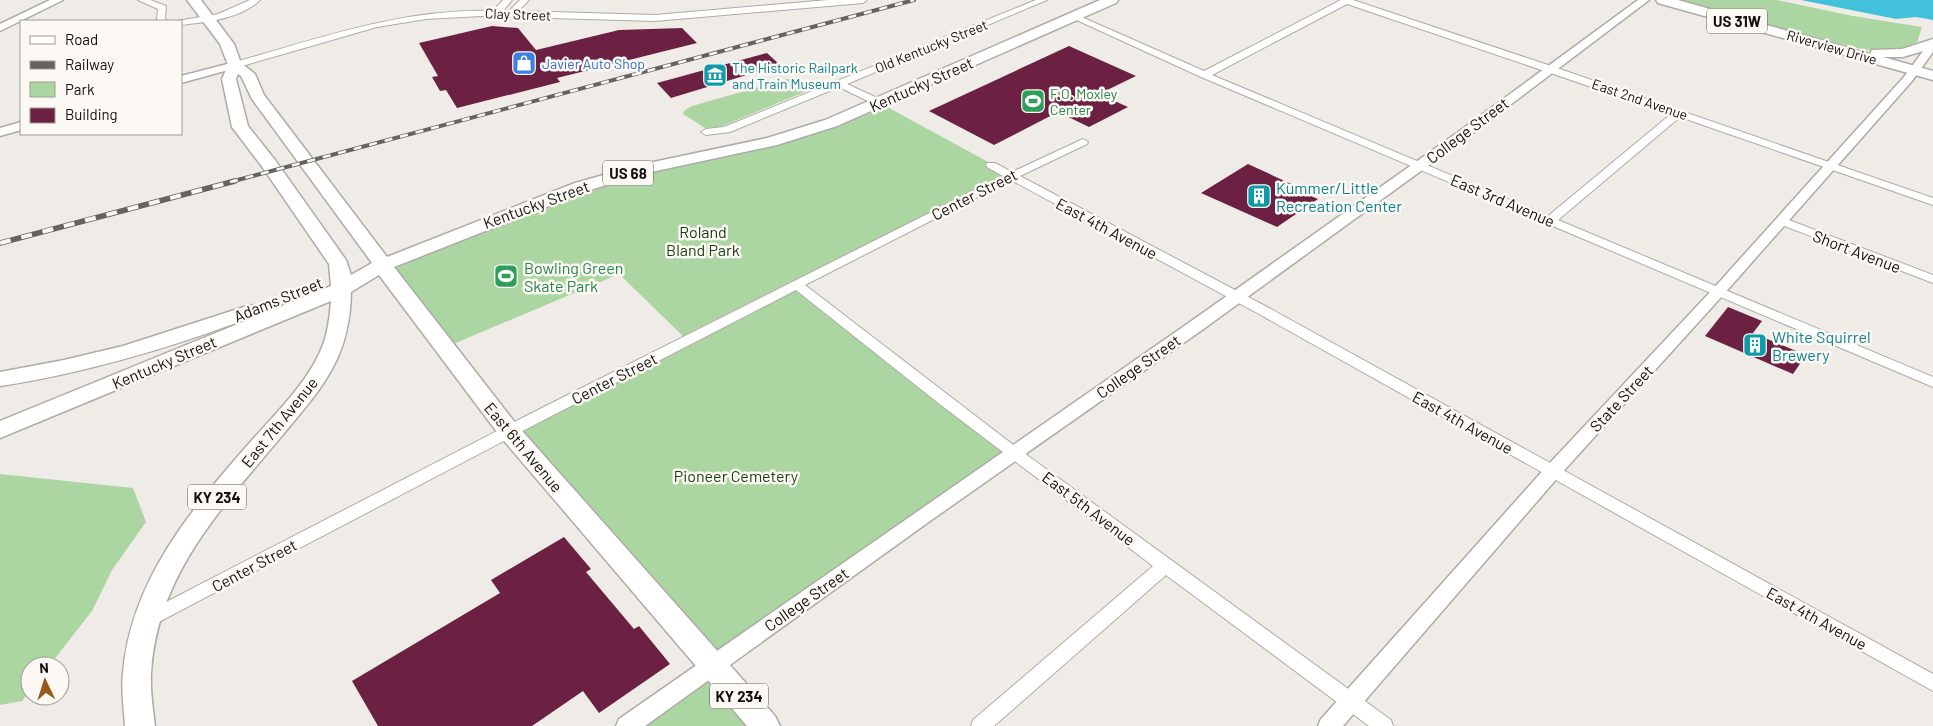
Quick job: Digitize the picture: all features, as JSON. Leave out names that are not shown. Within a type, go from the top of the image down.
[{"type":"main road","points":[[194,0],[227,44],[235,65],[229,79],[240,127],[269,164],[339,264],[342,281]]},
{"type":"main road","name":"Kentucky Street","points":[[0,430],[342,281],[522,208],[589,184],[639,170],[782,140],[831,123],[1111,0]]},
{"type":"main road","name":"Riverview Drive","points":[[1663,0],[1914,70]]},
{"type":"main road","points":[[1811,41],[1873,53],[1889,54],[1904,53],[1933,44]]},
{"type":"main road","name":"East 6th Avenue","points":[[235,65],[248,74],[257,96],[509,432],[765,726]]},
{"type":"main road","name":"US 31W","points":[[1914,70],[1933,76]]},
{"type":"main road","name":"Adams Street","points":[[0,379],[100,360],[194,332],[258,308],[342,281]]},
{"type":"main road","name":"East 7th Avenue","points":[[140,726],[137,671],[147,620],[158,588],[183,542],[208,508],[303,394],[322,367],[333,345],[339,323],[342,281]]},
{"type":"main road","points":[[0,391],[57,369]]},
{"type":"street","points":[[0,28],[58,0]]},
{"type":"street","points":[[142,0],[163,8],[162,20]]},
{"type":"street","points":[[182,22],[210,20],[234,12],[256,0]]},
{"type":"street","points":[[495,14],[508,0]]},
{"type":"street","points":[[511,14],[525,0]]},
{"type":"street","name":"Clay Street","points":[[182,80],[397,20],[448,14],[655,18],[863,0]]},
{"type":"street","name":"Old Kentucky Street","points":[[706,132],[726,130],[1043,0]]},
{"type":"street","points":[[1204,75],[1346,0]]},
{"type":"street","name":"East 2nd Avenue","points":[[1346,0],[1679,113],[1933,202]]},
{"type":"street","name":"College Street","points":[[627,726],[1420,166],[1644,0]]},
{"type":"street","name":"East 3rd Avenue","points":[[1074,16],[1204,75],[1933,382]]},
{"type":"street","name":"State Street","points":[[1329,726],[1553,471],[1718,292],[1830,166],[1914,70],[1920,59],[1933,44]]},
{"type":"street","points":[[840,84],[880,102]]},
{"type":"street","points":[[1550,220],[1679,113]]},
{"type":"street","points":[[0,132],[20,126]]},
{"type":"street","name":"Center Street","points":[[147,620],[509,432],[1012,175],[1083,142]]},
{"type":"street","name":"East 4th Avenue","points":[[991,165],[1070,209],[1236,296],[1933,683]]},
{"type":"street","name":"Short Avenue","points":[[1781,221],[1933,279]]},
{"type":"street","name":"East 5th Avenue","points":[[797,285],[883,354],[1165,566],[1384,726]]},
{"type":"street","points":[[980,726],[1165,566]]},
{"type":"green space","points":[[1675,0],[1777,0],[1853,16],[1922,27],[1917,42],[1899,50],[1877,52],[1804,36]]},
{"type":"green space","points":[[787,79],[798,80],[807,88],[807,91],[720,127],[705,128],[683,114],[685,110],[692,106]]},
{"type":"green space","points":[[880,103],[1012,175],[797,284],[1015,453],[712,666],[508,430],[687,340],[619,274],[444,348],[382,265],[589,184],[747,148]]},
{"type":"green space","points":[[0,474],[133,488],[146,522],[112,570],[92,611],[57,656],[20,656],[20,701],[0,705]]},
{"type":"green space","points":[[712,666],[764,726],[628,726]]},
{"type":"water","points":[[1801,0],[1933,0],[1933,20],[1916,17],[1896,19]]},
{"type":"building","name":"Javier Auto Shop","points":[[492,26],[518,28],[536,50],[619,30],[682,28],[697,43],[557,78],[560,82],[457,108],[446,90],[440,91],[432,77],[438,76],[419,43]]},
{"type":"building","name":"F.O. Moxley Center","points":[[1069,46],[1136,76],[1099,94],[1128,107],[1089,127],[1058,112],[994,145],[929,111]]},
{"type":"building","name":"The Historic Railpark and Train Museum","points":[[767,53],[780,65],[671,98],[657,83]]},
{"type":"building","name":"Kummer/Little Recreation Center","points":[[1248,164],[1302,189],[1299,191],[1318,199],[1277,227],[1201,193]]},
{"type":"building","name":"White Squirrel Brewery","points":[[1728,307],[1762,321],[1753,333],[1806,355],[1793,374],[1705,336]]},
{"type":"building","points":[[564,537],[591,569],[586,572],[634,629],[639,626],[670,664],[599,713],[583,691],[532,726],[378,726],[352,681],[500,593],[491,580]]},
{"type":"railway","points":[[230,182],[914,0]]},
{"type":"railway","points":[[0,243],[235,181]]},
{"type":"place","name":"Javier Auto Shop","points":[[524,63]]},
{"type":"place","name":"The Historic Railpark and Train Museum","points":[[715,75]]},
{"type":"place","name":"F.O. Moxley Center","points":[[1033,101]]},
{"type":"place","name":"Kummer/Little Recreation Center","points":[[1259,196]]},
{"type":"place","name":"Bowling Green Skate Park","points":[[506,276]]},
{"type":"place","name":"White Squirrel Brewery","points":[[1755,345]]},
{"type":"park label","name":"Roland Bland Park","points":[[703,240]]},
{"type":"park label","name":"Pioneer Cemetery","points":[[736,475]]}]
